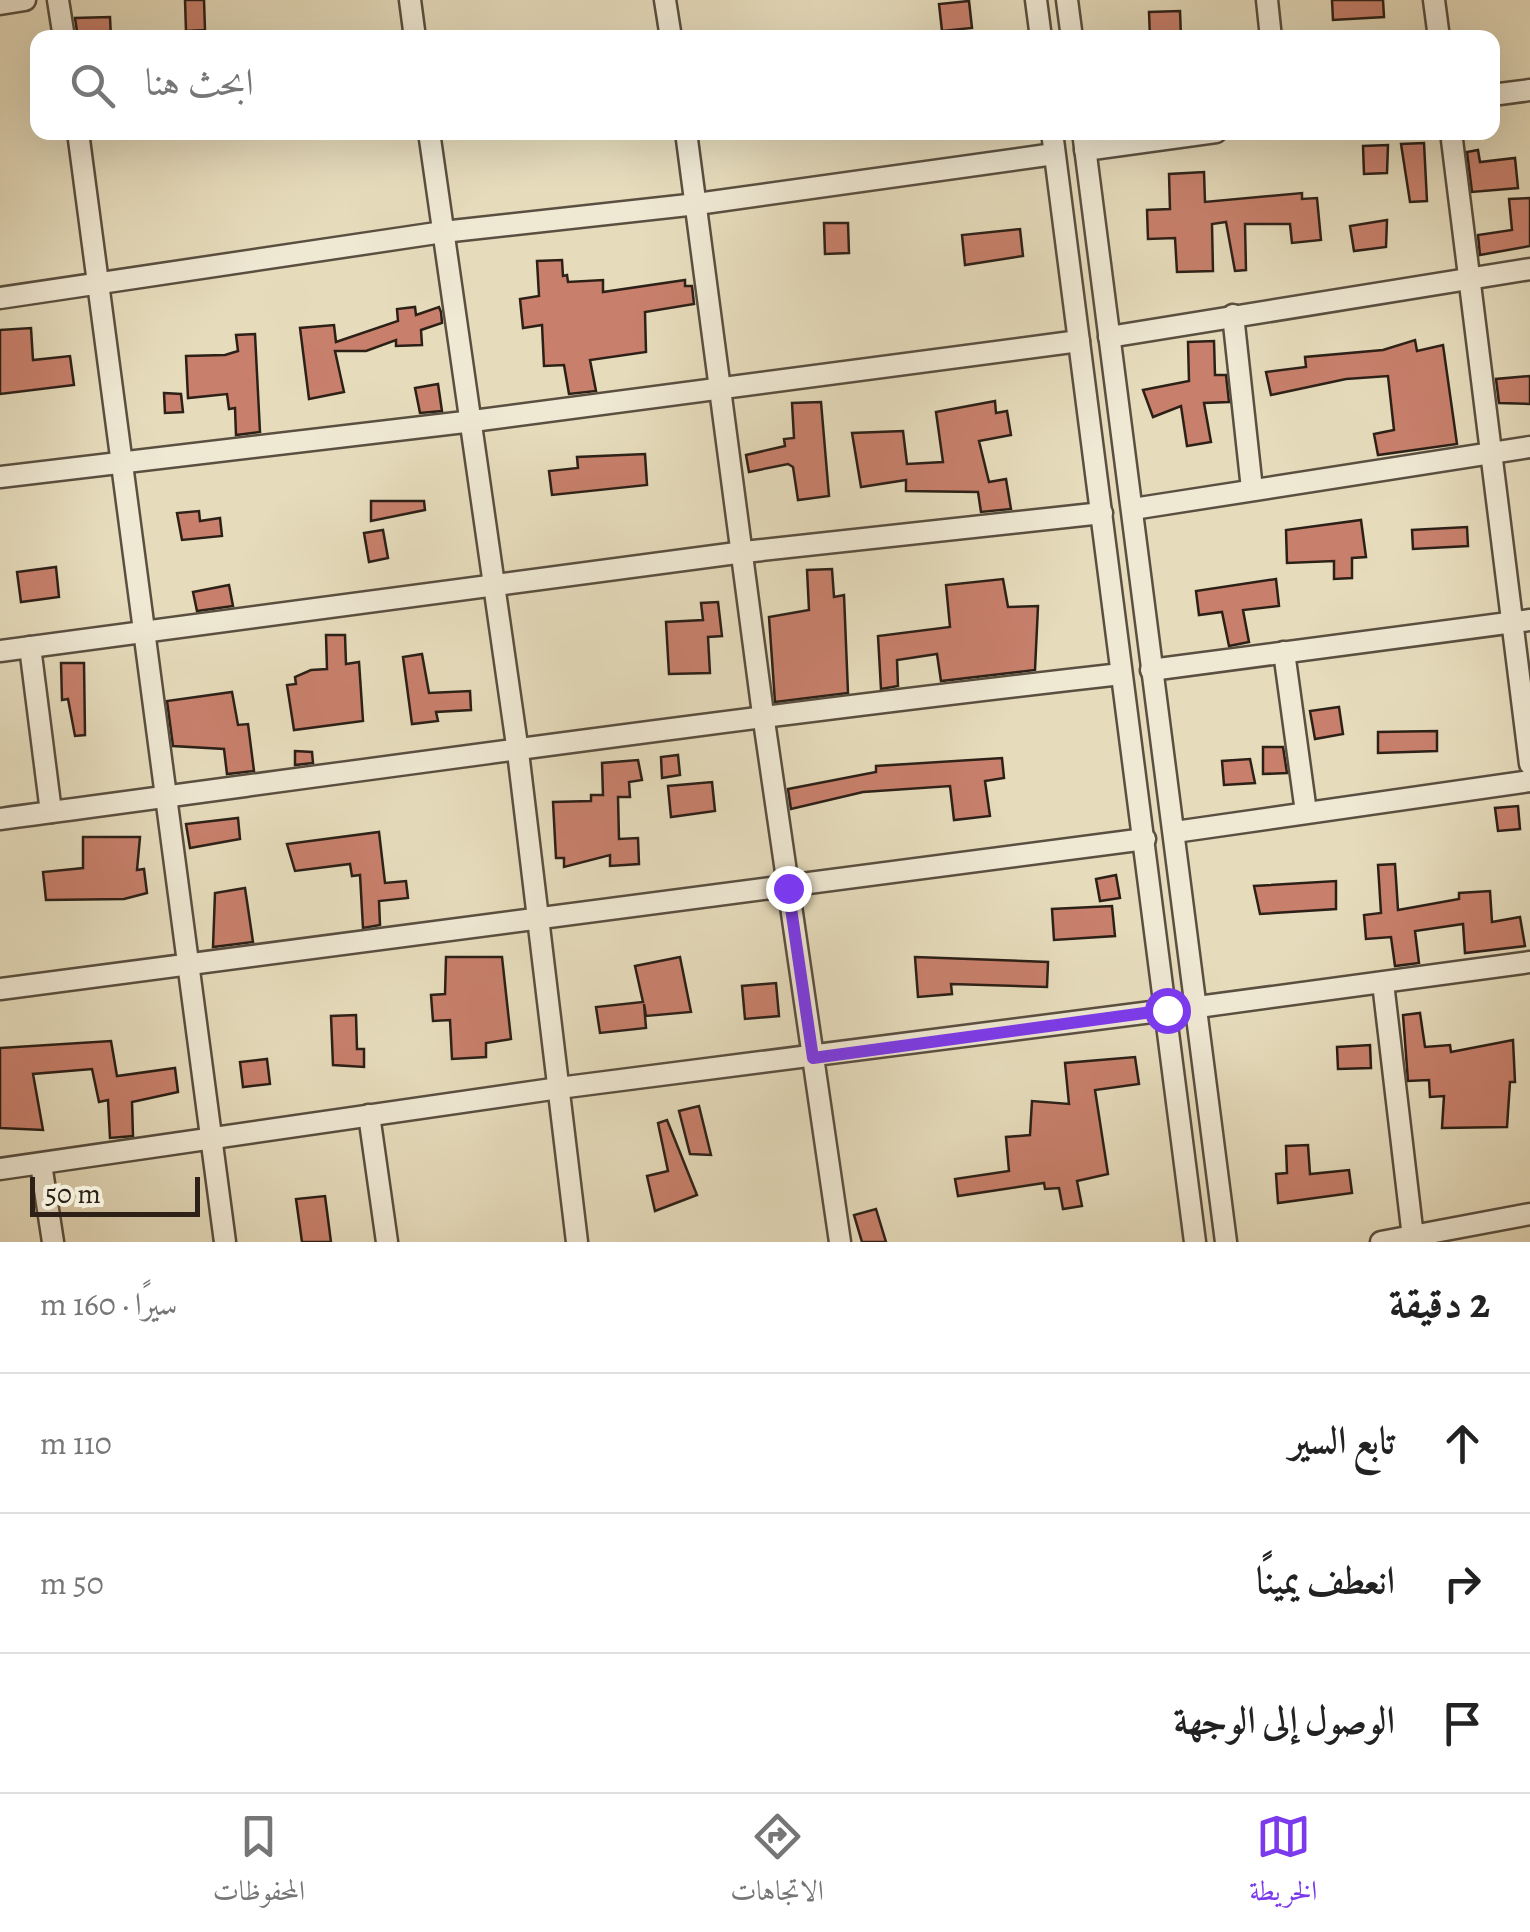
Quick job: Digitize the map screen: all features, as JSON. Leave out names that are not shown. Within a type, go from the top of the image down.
[{"type":"street","points":[[0,4],[25,0]]},
{"type":"street","points":[[58,0],[63,30]]},
{"type":"street","points":[[410,0],[414,30]]},
{"type":"street","points":[[665,0],[670,30]]},
{"type":"street","points":[[1036,0],[1040,30]]},
{"type":"street","points":[[1067,0],[1071,30]]},
{"type":"street","points":[[1267,0],[1270,30]]},
{"type":"street","points":[[1434,0],[1438,30]]},
{"type":"street","points":[[1500,94],[1530,90]]},
{"type":"street","points":[[79,140],[125,460],[165,798],[226,1242]]},
{"type":"street","points":[[430,140],[518,752],[578,1242]]},
{"type":"street","points":[[687,140],[723,386],[763,714],[840,1242]]},
{"type":"street","points":[[1110,140],[1084,142],[1226,1242]]},
{"type":"street","points":[[1453,140],[1491,453],[1521,622],[1530,764]]},
{"type":"street","points":[[0,298],[444,232],[697,204],[1053,143],[1195,1242]]},
{"type":"street","points":[[1110,337],[1530,269]]},
{"type":"street","points":[[1232,315],[1252,489]]},
{"type":"street","points":[[0,477],[473,421],[1080,341]]},
{"type":"street","points":[[1132,509],[1530,448]]},
{"type":"street","points":[[0,651],[744,552],[1102,513]]},
{"type":"street","points":[[1151,670],[1521,622]]},
{"type":"street","points":[[30,647],[51,812]]},
{"type":"street","points":[[1284,652],[1306,812]]},
{"type":"street","points":[[0,819],[518,752],[763,714],[1121,674]]},
{"type":"street","points":[[1176,832],[1530,780]]},
{"type":"street","points":[[0,989],[1145,839]]},
{"type":"street","points":[[1198,1006],[1530,962]]},
{"type":"street","points":[[1383,982],[1413,1237]]},
{"type":"street","points":[[0,1169],[558,1088],[1167,1010]]},
{"type":"street","points":[[370,1115],[387,1242]]},
{"type":"street","points":[[42,1164],[53,1242]]},
{"type":"street","points":[[1382,1242],[1530,1214]]},
{"type":"building","points":[[185,0],[204,0],[205,30],[186,30]]},
{"type":"building","points":[[1332,0],[1383,0],[1384,17],[1333,20]]},
{"type":"building","points":[[969,1],[972,28],[942,30],[939,4]]},
{"type":"building","points":[[1180,11],[1181,30],[1150,30],[1149,12]]},
{"type":"building","points":[[110,17],[111,30],[77,30],[75,18]]},
{"type":"building","points":[[1424,143],[1427,201],[1410,202],[1401,144]]},
{"type":"building","points":[[1388,145],[1387,173],[1364,174],[1363,146]]},
{"type":"building","points":[[1478,150],[1480,162],[1515,158],[1518,188],[1472,192],[1467,152]]},
{"type":"building","points":[[1204,172],[1205,202],[1302,193],[1302,199],[1317,198],[1321,240],[1292,243],[1290,224],[1245,224],[1246,270],[1235,271],[1226,222],[1212,224],[1213,271],[1177,272],[1175,238],[1148,239],[1147,210],[1170,209],[1169,174]]},
{"type":"building","points":[[1530,198],[1530,246],[1480,255],[1478,235],[1512,230],[1509,199]]},
{"type":"building","points":[[1387,220],[1386,247],[1354,251],[1350,226]]},
{"type":"building","points":[[824,223],[848,223],[849,253],[825,254]]},
{"type":"building","points":[[1020,229],[1023,256],[965,265],[962,235]]},
{"type":"building","points":[[562,260],[563,276],[567,275],[568,282],[603,280],[603,292],[685,280],[685,286],[692,286],[694,304],[645,312],[646,352],[590,360],[596,391],[569,394],[564,365],[544,366],[542,325],[523,328],[520,299],[539,296],[537,261]]},
{"type":"building","points":[[415,307],[416,315],[439,307],[441,312],[442,323],[421,330],[422,345],[396,346],[396,340],[366,351],[335,351],[344,392],[309,399],[300,328],[334,325],[336,342],[398,321],[397,309]]},
{"type":"building","points":[[31,328],[33,360],[70,356],[74,385],[0,394],[0,330]]},
{"type":"building","points":[[255,334],[260,432],[236,435],[235,408],[229,409],[227,394],[188,398],[186,356],[238,351],[236,335]]},
{"type":"building","points":[[1415,340],[1417,351],[1443,345],[1457,444],[1378,455],[1374,434],[1394,430],[1388,376],[1346,379],[1271,395],[1266,372],[1306,367],[1305,357],[1383,350]]},
{"type":"building","points":[[1214,341],[1215,375],[1226,375],[1229,402],[1204,403],[1211,442],[1187,446],[1181,406],[1153,417],[1143,390],[1189,381],[1188,342]]},
{"type":"building","points":[[1530,376],[1530,404],[1499,403],[1496,379]]},
{"type":"building","points":[[438,384],[442,411],[420,413],[415,388]]},
{"type":"building","points":[[164,393],[181,394],[183,412],[165,413]]},
{"type":"building","points":[[995,401],[996,413],[1007,411],[1011,435],[979,441],[989,482],[1006,479],[1011,509],[981,512],[978,492],[906,491],[906,480],[861,487],[852,433],[903,431],[907,464],[943,462],[936,412]]},
{"type":"building","points":[[821,402],[829,496],[798,500],[793,467],[788,464],[749,472],[746,455],[785,446],[784,439],[794,438],[792,403]]},
{"type":"building","points":[[645,454],[647,485],[552,495],[549,471],[578,468],[577,457]]},
{"type":"building","points":[[371,501],[424,501],[425,510],[371,521]]},
{"type":"building","points":[[199,511],[200,521],[220,518],[222,536],[182,540],[177,513]]},
{"type":"building","points":[[1361,520],[1366,557],[1352,558],[1352,578],[1334,579],[1334,561],[1287,563],[1286,530]]},
{"type":"building","points":[[1467,527],[1468,546],[1413,549],[1412,530]]},
{"type":"building","points":[[383,530],[388,558],[369,562],[364,533]]},
{"type":"building","points":[[56,567],[59,597],[21,602],[17,572]]},
{"type":"building","points":[[832,569],[834,597],[844,595],[848,693],[775,702],[769,617],[809,610],[807,570]]},
{"type":"building","points":[[1003,579],[1008,607],[1038,606],[1035,670],[941,681],[937,654],[897,660],[898,686],[881,689],[878,636],[950,627],[946,585]]},
{"type":"building","points":[[1276,579],[1279,606],[1243,610],[1249,642],[1229,646],[1222,612],[1199,615],[1196,591]]},
{"type":"building","points":[[229,585],[233,606],[197,611],[193,592]]},
{"type":"building","points":[[718,602],[722,636],[708,637],[710,673],[669,674],[666,622],[703,620],[701,603]]},
{"type":"building","points":[[326,635],[345,635],[346,664],[359,662],[363,721],[294,730],[287,685],[296,684],[295,677],[311,670],[327,669]]},
{"type":"building","points":[[422,654],[429,693],[470,691],[471,710],[436,712],[438,721],[412,724],[403,657]]},
{"type":"building","points":[[61,663],[84,663],[85,735],[75,736],[68,699],[62,700]]},
{"type":"building","points":[[232,692],[238,725],[248,724],[254,771],[227,774],[224,749],[173,746],[167,701]]},
{"type":"building","points":[[1339,707],[1343,734],[1315,739],[1310,711]]},
{"type":"building","points":[[1437,731],[1437,751],[1378,753],[1378,732]]},
{"type":"building","points":[[1263,747],[1283,747],[1287,773],[1263,774]]},
{"type":"building","points":[[295,751],[312,752],[313,763],[295,765]]},
{"type":"building","points":[[678,755],[680,775],[662,778],[661,757]]},
{"type":"building","points":[[1002,758],[1004,778],[985,781],[990,816],[954,820],[950,786],[863,792],[791,809],[788,789],[876,772],[876,766]]},
{"type":"building","points":[[1250,759],[1255,783],[1224,785],[1222,761]]},
{"type":"building","points":[[638,760],[642,780],[629,782],[630,797],[618,797],[619,839],[638,838],[639,864],[610,866],[610,855],[564,867],[564,858],[556,858],[553,802],[591,801],[591,795],[603,795],[602,763]]},
{"type":"building","points":[[712,782],[715,811],[671,817],[668,786]]},
{"type":"building","points":[[1518,806],[1520,829],[1498,831],[1495,808]]},
{"type":"building","points":[[238,818],[240,839],[190,848],[186,824]]},
{"type":"building","points":[[379,832],[385,883],[406,881],[408,898],[379,901],[380,925],[363,928],[360,875],[352,876],[350,864],[295,871],[287,844]]},
{"type":"building","points":[[83,837],[140,837],[137,870],[144,869],[147,893],[124,899],[46,900],[43,872],[83,868]]},
{"type":"building","points":[[1395,864],[1398,910],[1459,899],[1459,893],[1490,891],[1492,922],[1520,917],[1525,946],[1465,953],[1463,924],[1415,931],[1419,963],[1395,966],[1391,937],[1366,939],[1364,915],[1381,913],[1378,865]]},
{"type":"building","points":[[1116,875],[1120,898],[1100,901],[1096,879]]},
{"type":"building","points":[[1336,881],[1336,909],[1260,914],[1254,886]]},
{"type":"building","points":[[245,888],[253,942],[213,947],[215,893]]},
{"type":"building","points":[[1112,906],[1115,936],[1054,940],[1052,909]]},
{"type":"building","points":[[446,957],[502,957],[511,1039],[486,1043],[486,1057],[452,1059],[450,1020],[433,1021],[431,995],[445,994]]},
{"type":"building","points":[[680,957],[691,1012],[646,1016],[644,1004],[646,1028],[600,1033],[596,1007],[643,1002],[635,966]]},
{"type":"building","points":[[915,957],[1048,962],[1047,987],[951,984],[952,994],[918,997]]},
{"type":"building","points":[[776,983],[779,1016],[745,1019],[742,986]]},
{"type":"building","points":[[1420,1013],[1425,1047],[1450,1045],[1451,1052],[1513,1040],[1515,1082],[1510,1082],[1507,1127],[1442,1128],[1444,1096],[1430,1097],[1429,1080],[1408,1081],[1403,1015]]},
{"type":"building","points":[[356,1015],[357,1049],[364,1049],[364,1067],[333,1065],[331,1016]]},
{"type":"building","points":[[111,1041],[117,1076],[175,1068],[178,1092],[132,1102],[133,1136],[110,1138],[108,1100],[99,1102],[92,1069],[33,1074],[43,1130],[0,1128],[0,1048]]},
{"type":"building","points":[[1370,1045],[1371,1068],[1338,1069],[1337,1047]]},
{"type":"building","points":[[1135,1057],[1139,1084],[1095,1090],[1108,1174],[1077,1181],[1082,1206],[1063,1209],[1059,1188],[1045,1189],[1044,1183],[958,1196],[955,1179],[1009,1171],[1006,1137],[1030,1135],[1032,1101],[1069,1104],[1065,1063]]},
{"type":"building","points":[[267,1059],[270,1084],[243,1087],[240,1062]]},
{"type":"building","points":[[699,1106],[711,1155],[690,1154],[679,1111]]},
{"type":"building","points":[[667,1120],[697,1195],[655,1211],[647,1176],[668,1171],[658,1123]]},
{"type":"building","points":[[1308,1145],[1310,1174],[1349,1170],[1352,1193],[1278,1203],[1276,1174],[1287,1173],[1286,1146]]},
{"type":"building","points":[[325,1196],[331,1242],[302,1242],[296,1199]]},
{"type":"building","points":[[876,1209],[886,1242],[862,1242],[854,1215]]},
{"type":"route","points":[[788,888],[813,1058],[1167,1010]]}]
